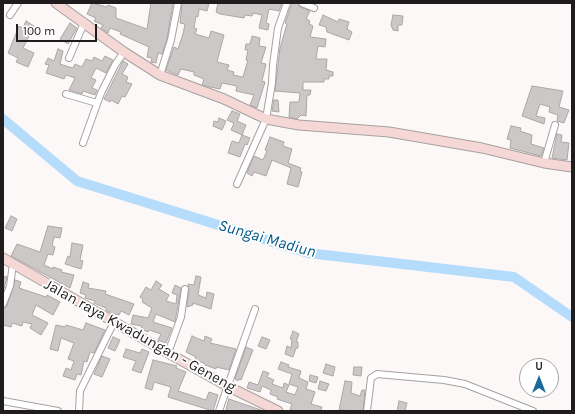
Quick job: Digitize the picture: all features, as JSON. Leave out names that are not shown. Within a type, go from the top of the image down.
[{"type":"street","points":[[10,15],[18,3]]},
{"type":"street","points":[[56,3],[124,52],[160,75],[224,99],[266,119],[299,125],[356,131],[389,132],[482,148],[572,168]]},
{"type":"street","points":[[160,75],[171,40],[178,3]]},
{"type":"street","points":[[237,184],[266,119],[272,83],[272,65],[278,28],[287,3]]},
{"type":"street","points":[[302,3],[314,8]]},
{"type":"street","points":[[69,58],[84,23]]},
{"type":"street","points":[[83,143],[97,103],[110,75],[124,52]]},
{"type":"street","points":[[66,94],[97,103]]},
{"type":"street","points":[[544,163],[555,125]]},
{"type":"street","name":"Jalan raya Kwadungan - Geneng","points":[[3,258],[227,386],[278,411]]},
{"type":"street","points":[[3,304],[10,286],[13,264]]},
{"type":"street","points":[[168,353],[181,317],[185,289]]},
{"type":"street","points":[[220,411],[227,386],[255,308]]},
{"type":"street","points":[[79,411],[80,391],[114,322]]},
{"type":"street","points":[[368,411],[371,378],[377,374],[444,380],[465,384],[533,411]]},
{"type":"street","points":[[3,401],[58,411]]},
{"type":"building","points":[[92,3],[107,7],[108,5],[116,8],[116,18],[147,29],[151,3],[173,3],[167,39],[162,54],[158,53],[156,63],[151,62],[152,58],[147,57],[149,47],[120,34],[121,32],[110,28],[108,33],[101,28],[103,25],[94,21],[96,18],[87,14]]},
{"type":"building","points":[[182,3],[209,3],[207,11],[199,9],[194,28],[197,29],[195,34],[209,38],[211,31],[224,35],[217,62],[229,65],[227,70],[234,72],[233,75],[243,77],[248,60],[246,60],[248,50],[245,50],[246,44],[250,44],[252,36],[260,38],[259,46],[266,47],[261,63],[266,64],[262,81],[265,82],[257,108],[250,105],[254,95],[236,91],[237,86],[222,83],[220,89],[210,87],[202,85],[204,79],[194,75],[194,72],[181,69],[178,75],[166,70],[174,47],[178,49],[183,34],[185,24],[180,23]]},
{"type":"building","points":[[218,3],[282,3],[279,11],[269,9],[266,23],[269,24],[268,30],[259,28],[262,15],[253,13],[252,16],[245,15],[244,18],[220,14],[216,12]]},
{"type":"building","points":[[292,3],[298,3],[300,7],[310,11],[306,19],[310,21],[309,24],[313,26],[310,37],[326,39],[325,47],[318,46],[316,59],[327,59],[326,70],[333,72],[333,76],[329,76],[329,79],[324,79],[324,82],[303,82],[303,90],[311,90],[310,95],[307,95],[306,116],[301,115],[297,119],[289,117],[290,102],[299,102],[300,93],[275,91],[280,48],[287,24],[285,23]]},
{"type":"building","points":[[323,15],[338,22],[339,19],[349,22],[347,29],[352,32],[349,40],[327,32],[326,27],[319,25]]},
{"type":"building","points":[[393,15],[403,16],[402,25],[398,25],[398,31],[393,30],[391,25]]},
{"type":"building","points":[[26,21],[34,26],[23,48],[34,53],[28,67],[16,62],[18,58],[8,53],[19,26],[23,28]]},
{"type":"building","points":[[70,23],[77,28],[68,44],[60,39]]},
{"type":"building","points":[[58,49],[63,51],[60,64],[73,68],[75,64],[82,67],[86,59],[92,61],[94,57],[102,61],[105,56],[113,60],[106,73],[96,68],[91,78],[96,80],[92,88],[97,90],[95,95],[83,91],[82,94],[69,90],[75,78],[66,75],[64,79],[46,73],[49,65],[45,64],[48,58],[54,61]]},
{"type":"building","points":[[123,61],[128,64],[122,74],[128,77],[126,82],[132,84],[125,97],[122,96],[118,104],[111,100],[110,102],[104,99]]},
{"type":"building","points":[[532,86],[563,91],[559,107],[569,110],[564,123],[557,121],[558,115],[549,112],[550,107],[540,104],[536,116],[545,118],[544,124],[522,116]]},
{"type":"building","points":[[274,100],[278,100],[279,112],[272,111]]},
{"type":"building","points":[[232,111],[240,114],[237,121],[246,125],[242,135],[231,130],[234,123],[227,120]]},
{"type":"building","points":[[219,118],[226,121],[222,130],[213,126],[214,121],[218,122]]},
{"type":"building","points":[[511,126],[521,128],[520,131],[532,135],[531,144],[544,148],[541,156],[510,148],[511,140],[507,139]]},
{"type":"building","points":[[557,134],[562,135],[561,142],[569,143],[567,160],[552,158]]},
{"type":"building","points":[[242,135],[250,138],[247,145],[245,144],[240,157],[228,153],[232,141],[239,143]]},
{"type":"building","points":[[270,137],[284,142],[283,146],[292,149],[288,163],[301,168],[300,171],[302,172],[298,187],[287,184],[291,168],[272,160],[266,176],[254,172],[252,176],[247,173],[254,156],[263,160],[267,151],[265,150]]},
{"type":"building","points":[[11,216],[17,219],[12,231],[5,228]]},
{"type":"building","points":[[48,226],[62,228],[60,238],[54,237],[52,246],[55,247],[53,255],[48,254],[44,265],[53,269],[53,267],[62,270],[61,272],[74,275],[70,288],[11,256],[17,244],[40,252]]},
{"type":"building","points":[[72,243],[83,245],[80,260],[83,261],[81,269],[65,264],[68,256],[70,257]]},
{"type":"building","points":[[3,276],[7,277],[3,292]]},
{"type":"building","points":[[196,276],[201,277],[198,295],[206,298],[207,292],[214,294],[211,309],[193,303],[193,305],[187,307],[189,290],[188,284],[194,285]]},
{"type":"building","points":[[15,280],[21,282],[19,288],[46,297],[47,295],[60,302],[53,315],[36,305],[32,315],[48,323],[41,335],[30,328],[32,324],[23,322],[22,326],[12,323],[11,327],[3,325],[3,308],[7,306]]},
{"type":"building","points":[[156,281],[162,285],[159,289],[169,295],[166,301],[176,304],[177,295],[172,293],[175,285],[181,288],[175,322],[156,314],[153,322],[172,328],[166,343],[158,340],[161,334],[149,330],[148,332],[141,329],[142,326],[131,324],[133,315],[148,318],[152,308],[142,302],[143,299],[140,297],[146,287],[151,290]]},
{"type":"building","points":[[83,282],[89,284],[88,288],[106,291],[105,294],[134,304],[129,315],[121,311],[119,315],[111,313],[106,310],[106,308],[94,303],[95,301],[85,298],[86,295],[80,293]]},
{"type":"building","points":[[86,323],[105,330],[94,353],[90,352],[87,362],[84,361],[81,375],[77,374],[75,380],[63,376],[66,368],[71,370],[74,361],[68,359],[74,343],[61,338],[58,351],[50,349],[56,325],[65,327],[66,325],[83,330]]},
{"type":"building","points":[[293,331],[299,334],[296,342],[298,342],[298,348],[296,348],[293,357],[285,354],[287,346],[291,348],[292,339],[290,339]]},
{"type":"building","points":[[192,336],[204,341],[205,336],[212,339],[210,343],[236,349],[229,370],[216,367],[216,369],[205,365],[195,359],[196,357],[186,352]]},
{"type":"building","points":[[113,337],[120,340],[115,351],[108,348]]},
{"type":"building","points":[[262,337],[270,340],[266,349],[258,346]]},
{"type":"building","points":[[246,347],[253,350],[241,380],[239,379],[238,381],[235,379]]},
{"type":"building","points":[[126,349],[140,353],[142,349],[149,352],[141,373],[132,370],[136,361],[123,357]]},
{"type":"building","points":[[102,356],[110,359],[102,377],[94,374]]},
{"type":"building","points":[[153,360],[177,366],[176,368],[186,372],[178,391],[206,400],[209,392],[218,395],[213,411],[168,397],[171,387],[154,382],[152,390],[145,388]]},
{"type":"building","points":[[281,362],[289,365],[288,367],[301,371],[299,378],[308,382],[306,389],[315,392],[311,404],[322,407],[321,411],[294,411],[290,409],[292,404],[277,399],[278,397],[270,394],[271,390],[262,386],[260,392],[247,388],[249,382],[258,385],[263,371],[269,373],[267,377],[274,380],[272,384],[283,388],[284,383],[289,385],[286,392],[295,395],[298,387],[289,384],[292,374],[278,369]]},
{"type":"building","points":[[326,364],[335,367],[333,376],[323,373]]},
{"type":"building","points":[[354,367],[362,367],[361,376],[353,375]]},
{"type":"building","points":[[310,375],[318,377],[316,383],[309,381]]},
{"type":"building","points":[[320,381],[329,384],[326,391],[318,389]]},
{"type":"building","points":[[345,381],[352,382],[351,393],[360,396],[362,390],[365,390],[363,411],[339,410]]},
{"type":"building","points":[[229,399],[261,410],[229,411],[226,409]]},
{"type":"building","points":[[399,401],[407,403],[405,411],[397,411]]},
{"type":"waterway","name":"Sungai Madiun","points":[[3,119],[77,181],[308,253],[514,277],[572,317]]}]
